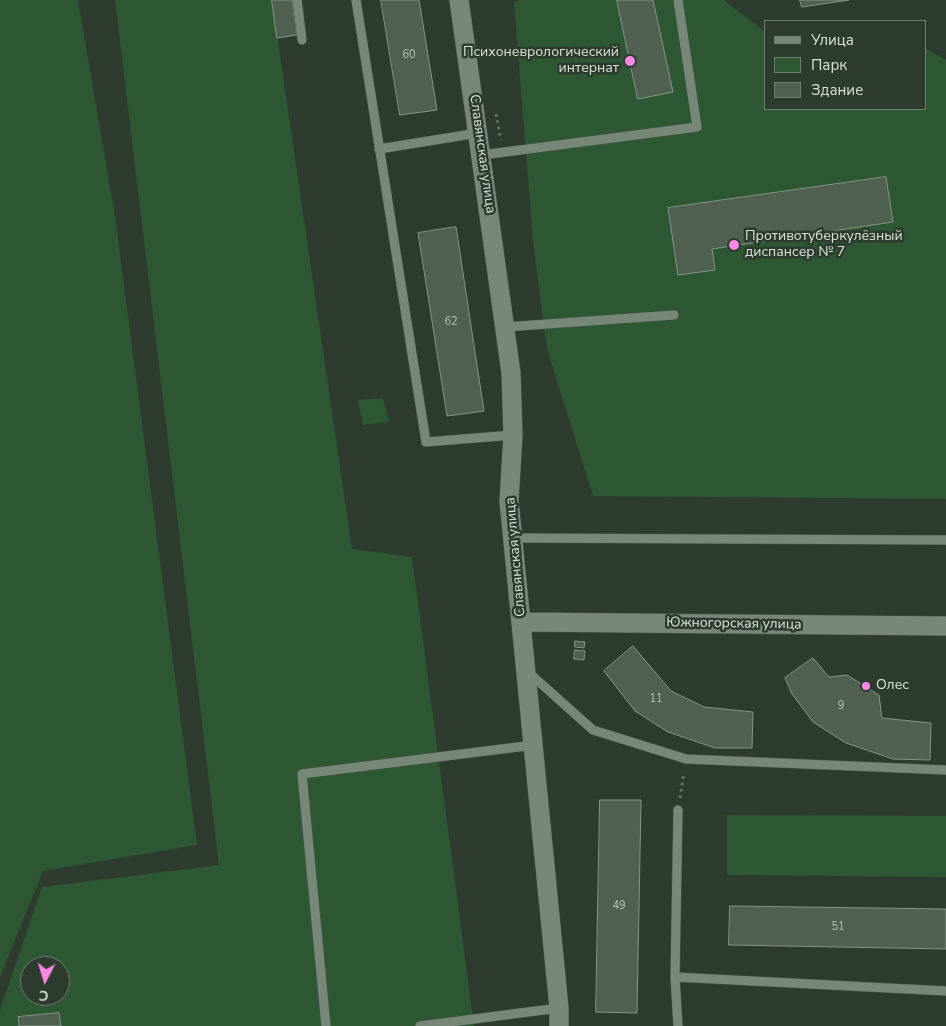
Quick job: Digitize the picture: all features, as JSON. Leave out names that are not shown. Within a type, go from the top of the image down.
[{"type":"street","name":"Славянская улица","points":[[459,0],[511,373],[513,435],[509,501],[528,672],[559,1017]]},
{"type":"street","name":"Южногорская улица","points":[[522,622],[946,626]]},
{"type":"lane","points":[[297,0],[302,40]]},
{"type":"lane","points":[[356,0],[426,442],[513,435]]},
{"type":"lane","points":[[482,155],[697,127],[678,0]]},
{"type":"lane","points":[[379,149],[479,133]]},
{"type":"lane","points":[[505,327],[674,315]]},
{"type":"lane","points":[[514,538],[946,540]]},
{"type":"lane","points":[[528,672],[593,730],[686,759],[946,770]]},
{"type":"lane","points":[[326,1026],[302,774],[534,745]]},
{"type":"lane","points":[[678,810],[675,977],[678,1026]]},
{"type":"lane","points":[[675,977],[946,991]]},
{"type":"lane","points":[[420,1026],[559,1017]]},
{"type":"path","points":[[678,810],[686,759]]},
{"type":"green space","points":[[0,0],[78,0],[115,216],[197,845],[43,871],[0,977]]},
{"type":"green space","points":[[115,0],[272,0],[352,549],[412,557],[474,1026],[0,1026],[0,1010],[42,887],[219,865]]},
{"type":"green space","name":"Противотуберкулёзный диспансер № 7","points":[[520,0],[724,0],[764,31],[764,110],[926,110],[926,49],[946,60],[946,499],[593,496],[547,349],[533,241],[514,2]]},
{"type":"green space","points":[[383,398],[389,422],[363,425],[358,400]]},
{"type":"green space","points":[[727,815],[946,816],[946,877],[727,875]]},
{"type":"building","points":[[272,0],[292,0],[297,35],[277,38]]},
{"type":"building","points":[[381,0],[419,0],[437,110],[400,115]]},
{"type":"building","points":[[617,0],[653,0],[673,92],[638,99]]},
{"type":"building","points":[[800,0],[849,0],[802,7]]},
{"type":"building","points":[[886,177],[893,222],[712,249],[715,270],[678,275],[668,208]]},
{"type":"building","points":[[456,227],[484,411],[447,416],[418,233]]},
{"type":"building","points":[[575,641],[585,642],[584,648],[575,647]]},
{"type":"building","points":[[633,646],[671,691],[704,707],[753,712],[752,748],[715,748],[668,732],[635,711],[604,671]]},
{"type":"building","points":[[575,650],[585,651],[584,660],[574,659]]},
{"type":"building","points":[[813,658],[829,677],[847,675],[879,695],[882,718],[931,723],[930,760],[893,759],[846,743],[813,722],[792,694],[785,678]]},
{"type":"building","points":[[600,800],[641,800],[637,1013],[596,1012]]},
{"type":"building","points":[[730,906],[946,909],[946,949],[729,945]]},
{"type":"building","points":[[59,1013],[61,1026],[19,1026],[18,1017]]},
{"type":"place","name":"Психоневрологический интернат","points":[[630,61]]},
{"type":"place","name":"Противотуберкулёзный диспансер № 7","points":[[734,245]]},
{"type":"place","name":"Олес","points":[[866,686]]}]
